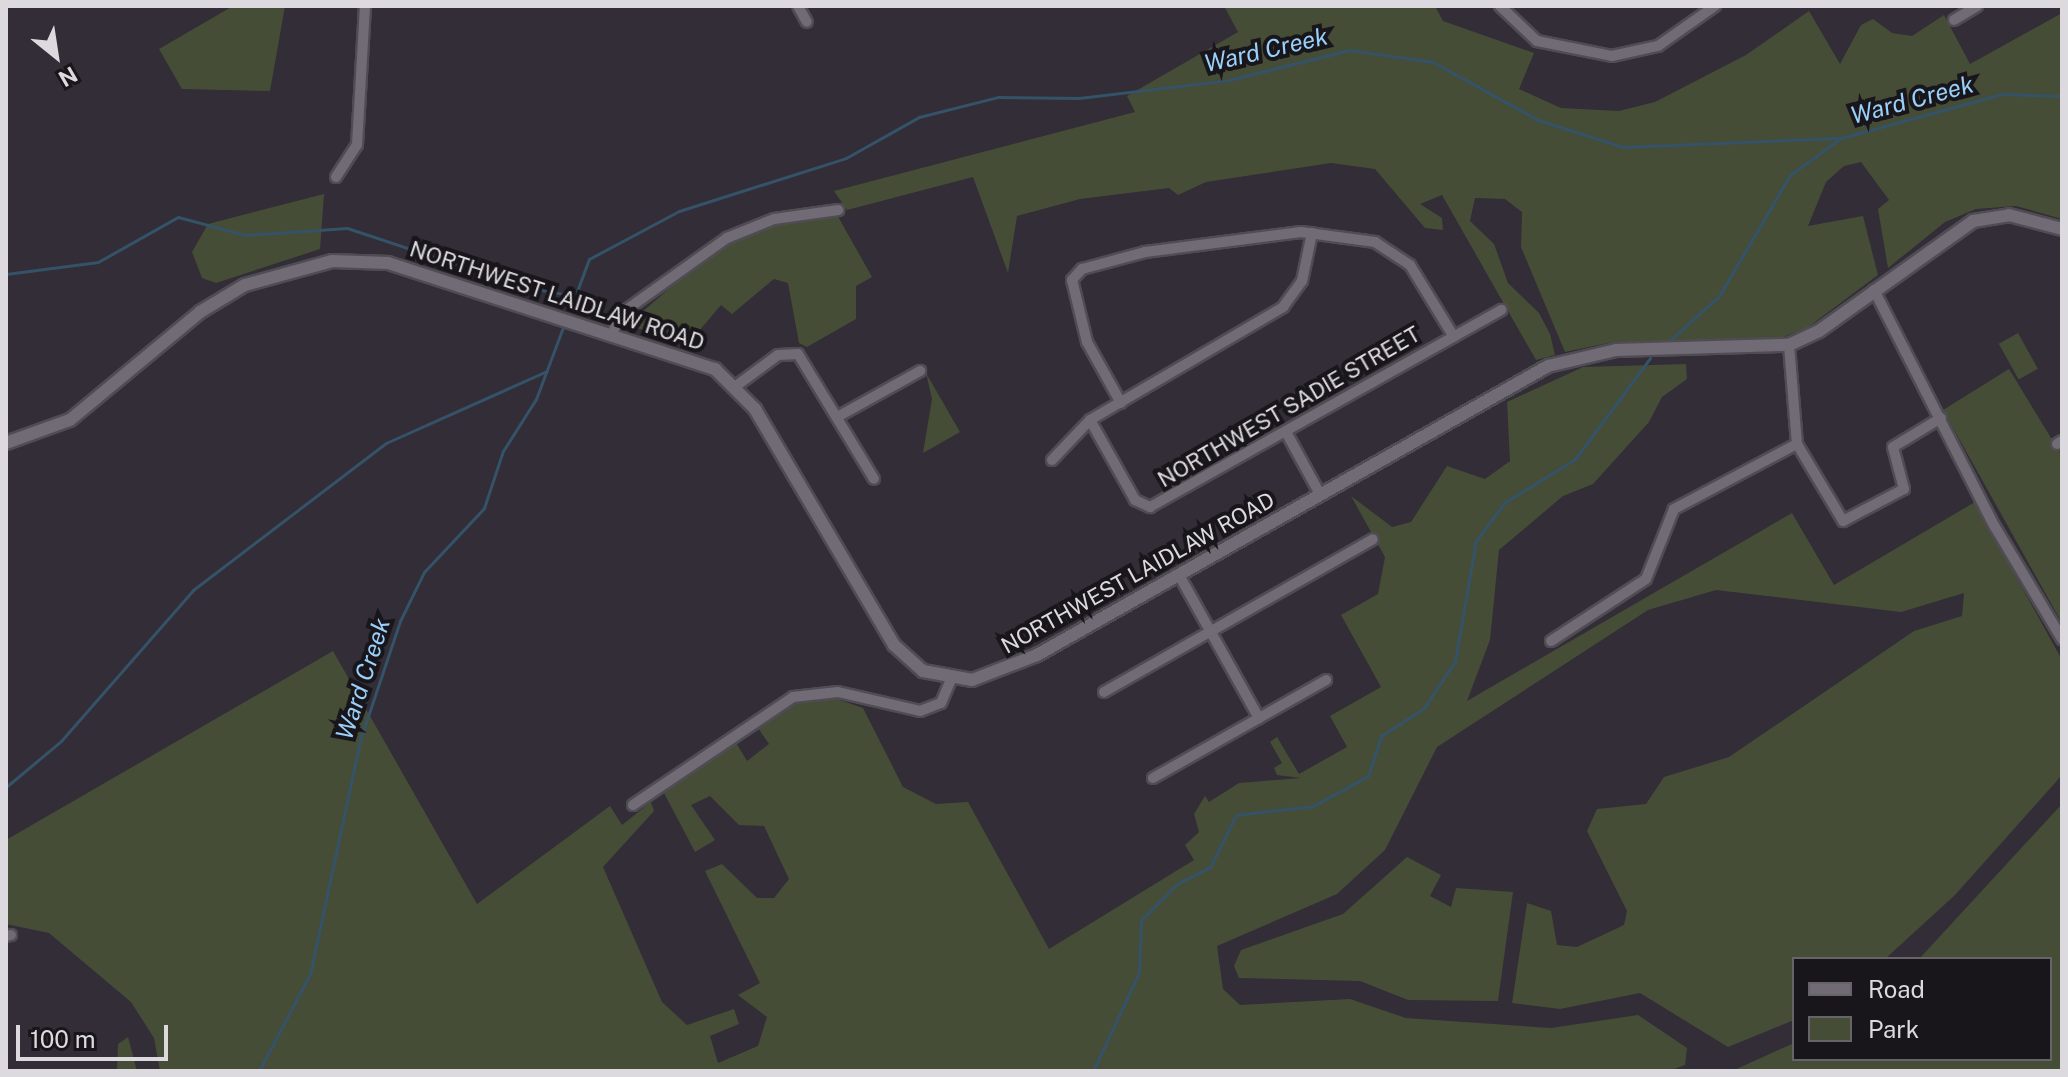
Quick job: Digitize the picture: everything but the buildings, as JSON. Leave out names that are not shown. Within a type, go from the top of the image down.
[{"type":"street","points":[[336,177],[357,145],[365,6]]},
{"type":"street","points":[[798,6],[807,22]]},
{"type":"street","points":[[1500,6],[1537,41],[1612,56],[1658,46],[1715,6]]},
{"type":"street","points":[[1954,20],[1970,8]]},
{"type":"street","points":[[613,333],[619,315],[727,238],[774,219],[838,210]]},
{"type":"street","points":[[1941,418],[1893,447],[1904,489],[1843,521],[1797,444],[1789,345],[1973,221],[2009,215],[2062,229]]},
{"type":"street","points":[[1052,460],[1090,420],[1283,307],[1306,270],[1312,233]]},
{"type":"street","points":[[1121,403],[1087,342],[1074,276],[1154,250],[1312,233],[1366,239],[1399,255],[1454,337]]},
{"type":"street","name":"NORTHWEST LAIDLAW ROAD","points":[[6,443],[34,439],[70,420],[221,297],[332,261],[388,263],[707,364],[736,386],[894,645],[923,671],[951,680],[1016,666],[1563,360],[1616,350],[1789,345]]},
{"type":"street","points":[[1874,290],[2062,639]]},
{"type":"street","name":"NORTHWEST SADIE STREET","points":[[1090,420],[1144,508],[1286,432],[1501,310]]},
{"type":"street","points":[[736,386],[792,352],[809,363],[874,479]]},
{"type":"street","points":[[839,416],[920,371]]},
{"type":"street","points":[[1286,432],[1320,494]]},
{"type":"street","points":[[1551,641],[1646,579],[1674,509],[1797,444]]},
{"type":"street","points":[[1104,692],[1373,539]]},
{"type":"street","points":[[1179,575],[1259,718]]},
{"type":"street","points":[[633,805],[793,697],[838,692],[920,711],[941,703],[951,680]]},
{"type":"street","points":[[1153,778],[1326,680]]},
{"type":"green space","points":[[233,6],[285,6],[270,91],[182,89],[159,49]]},
{"type":"green space","points":[[1224,6],[1435,6],[1443,21],[1534,53],[1519,89],[1561,108],[1619,111],[1655,102],[1746,55],[1809,11],[1840,64],[1861,25],[1873,19],[1892,33],[1912,36],[1944,15],[1970,64],[2062,13],[2062,219],[2016,206],[1976,209],[1945,222],[1888,268],[1878,209],[1889,200],[1861,162],[1844,166],[1826,182],[1808,226],[1863,216],[1878,275],[1807,328],[1778,339],[1613,342],[1565,352],[1521,247],[1522,212],[1505,199],[1475,198],[1470,221],[1494,244],[1508,283],[1539,313],[1550,334],[1555,355],[1536,360],[1442,195],[1420,204],[1442,218],[1443,230],[1425,228],[1375,169],[1331,163],[1206,182],[1178,195],[1169,188],[1080,199],[1017,216],[1008,273],[973,177],[847,210],[834,191],[1135,112],[1127,96],[1238,32]]},
{"type":"green space","points":[[324,194],[320,249],[216,283],[202,278],[192,252],[208,224]]},
{"type":"green space","points":[[836,213],[872,277],[856,286],[856,319],[807,347],[799,343],[788,283],[774,279],[732,314],[721,305],[688,344],[627,325],[714,250],[766,223]]},
{"type":"green space","points":[[2018,333],[2038,369],[2019,380],[1999,344]]},
{"type":"green space","points":[[1686,364],[1687,379],[1662,397],[1649,422],[1593,484],[1563,496],[1499,550],[1490,640],[1467,701],[1792,513],[1834,585],[1975,502],[2062,660],[2062,775],[1955,895],[1887,957],[1792,957],[1792,1021],[1728,1047],[1640,993],[1560,1009],[1512,1003],[1527,903],[1551,911],[1557,945],[1577,947],[1624,925],[1627,911],[1587,831],[1597,809],[1646,804],[1664,777],[1729,757],[1914,631],[1962,616],[1964,593],[1901,612],[1716,590],[1648,610],[1437,747],[1385,850],[1337,894],[1217,946],[1223,989],[1240,1005],[1350,999],[1406,1018],[1551,1028],[1638,1015],[1687,1048],[1685,1065],[1669,1071],[160,1071],[154,1038],[131,1002],[49,933],[6,924],[6,840],[333,651],[477,904],[610,806],[622,825],[651,802],[654,811],[603,867],[662,1002],[687,1025],[734,1009],[739,1024],[710,1036],[718,1063],[758,1046],[767,1017],[738,995],[760,983],[705,871],[722,864],[757,898],[774,898],[789,879],[764,826],[739,825],[710,796],[691,805],[715,840],[695,852],[664,793],[735,741],[747,761],[769,744],[758,728],[797,703],[837,699],[863,708],[903,787],[936,804],[968,802],[1049,949],[1194,860],[1185,845],[1199,832],[1194,814],[1205,796],[1209,802],[1239,783],[1301,778],[1277,775],[1274,768],[1282,763],[1270,742],[1277,737],[1299,774],[1347,747],[1330,716],[1381,687],[1341,615],[1378,594],[1385,557],[1351,496],[1392,527],[1411,522],[1447,466],[1485,479],[1510,461],[1507,402],[1583,367]]},
{"type":"green space","points":[[2009,369],[2062,456],[2062,623],[1943,410]]},
{"type":"green space","points":[[926,373],[960,432],[923,453],[932,399]]},
{"type":"green space","points":[[2062,804],[2062,1071],[1732,1071],[1792,1044],[1792,1061],[2052,1061],[2052,957],[1921,957]]},
{"type":"green space","points":[[1407,857],[1441,875],[1430,896],[1451,907],[1456,888],[1513,892],[1498,1001],[1408,1000],[1360,981],[1239,978],[1234,966],[1241,950],[1343,914]]},
{"type":"green space","points":[[128,1037],[137,1071],[117,1071],[118,1044]]},
{"type":"waterway","name":"Ward Creek","points":[[570,310],[589,259],[679,211],[846,158],[919,117],[998,97],[1079,98],[1229,80],[1349,50],[1433,62],[1538,120],[1623,147],[1841,138],[2002,94],[2062,96]]},
{"type":"waterway","points":[[1668,342],[1719,296],[1790,175],[1841,138]]},
{"type":"waterway","points":[[6,274],[98,262],[178,217],[245,235],[347,228],[489,275]]},
{"type":"waterway","points":[[502,283],[575,296]]},
{"type":"waterway","name":"Ward Creek","points":[[259,1071],[310,974],[360,740],[400,621],[424,572],[484,508],[503,451],[536,399],[563,327]]},
{"type":"waterway","points":[[1093,1071],[1139,973],[1141,920],[1177,884],[1210,867],[1236,815],[1313,806],[1368,776],[1381,736],[1424,708],[1455,661],[1476,541],[1504,503],[1575,459],[1650,358]]},
{"type":"waterway","points":[[6,787],[61,741],[193,590],[386,443],[547,371]]}]
